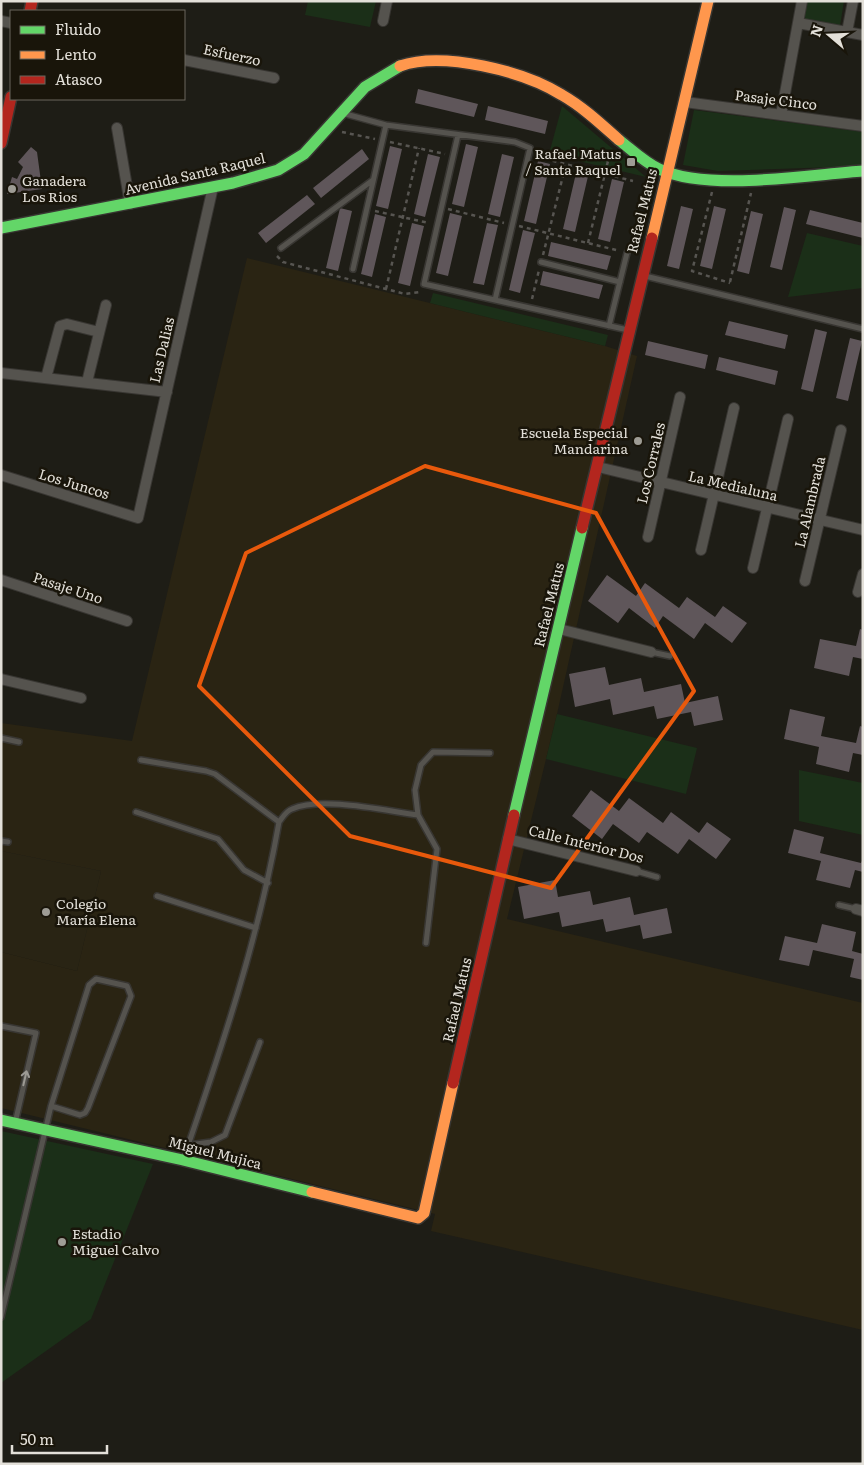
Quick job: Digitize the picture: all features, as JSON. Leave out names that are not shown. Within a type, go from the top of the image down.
[{"type":"street","points":[[383,21],[387,1]]},
{"type":"street","name":"Rafael Matus","points":[[421,1216],[426,1209],[508,839],[708,1]]},
{"type":"street","points":[[781,115],[802,1]]},
{"type":"street","points":[[847,32],[853,1]]},
{"type":"street","points":[[798,23],[863,35]]},
{"type":"street","name":"Esfuerzo","points":[[185,60],[274,78]]},
{"type":"street","name":"Avenida Santa Raquel","points":[[1,228],[248,180],[288,165],[308,151],[340,113],[366,87],[397,68],[421,61],[448,62],[508,74],[549,87],[570,99],[650,164],[667,172],[714,181],[863,171]]},
{"type":"street","points":[[1,144],[10,100]]},
{"type":"street","name":"Pasaje Cinco","points":[[685,102],[863,126]]},
{"type":"street","points":[[117,128],[130,204]]},
{"type":"street","name":"Las Dalias","points":[[138,518],[213,187]]},
{"type":"street","points":[[87,382],[106,305]]},
{"type":"street","points":[[46,378],[60,326],[67,324],[100,332]]},
{"type":"street","points":[[1,372],[167,392]]},
{"type":"street","name":"Los Corrales","points":[[648,536],[680,396]]},
{"type":"street","points":[[701,550],[734,408]]},
{"type":"street","points":[[753,568],[788,419]]},
{"type":"street","name":"La Alambrada","points":[[805,581],[841,430]]},
{"type":"street","name":"La Medialuna","points":[[598,468],[863,530]]},
{"type":"street","name":"Los Juncos","points":[[1,475],[138,518]]},
{"type":"street","points":[[858,592],[863,574]]},
{"type":"street","name":"Pasaje Uno","points":[[1,580],[127,621]]},
{"type":"street","points":[[559,629],[651,652]]},
{"type":"street","points":[[1,679],[81,698]]},
{"type":"street","name":"Calle Interior Dos","points":[[508,839],[636,871]]},
{"type":"street","name":"Miguel Mujica","points":[[1,1120],[183,1160],[411,1218],[421,1216]]},
{"type":"lane","points":[[340,113],[386,125],[515,142],[530,148],[495,300]]},
{"type":"lane","points":[[353,269],[386,125]]},
{"type":"lane","points":[[458,135],[424,284],[629,330]]},
{"type":"lane","points":[[281,248],[373,179]]},
{"type":"lane","points":[[609,326],[627,253]]},
{"type":"lane","points":[[541,262],[620,282]]},
{"type":"lane","points":[[642,275],[863,329]]},
{"type":"lane","points":[[651,652],[670,656]]},
{"type":"lane","points":[[1,738],[19,742]]},
{"type":"lane","points":[[426,943],[437,849],[418,815],[415,790],[421,764],[433,752],[490,753]]},
{"type":"lane","points":[[141,760],[206,770],[215,774],[279,822]]},
{"type":"lane","points":[[183,1160],[216,1064],[256,928],[268,883],[279,822],[291,809],[302,806],[346,805],[418,815]]},
{"type":"lane","points":[[136,812],[218,839],[244,870],[268,883]]},
{"type":"lane","points":[[1,841],[8,842]]},
{"type":"lane","name":"Calle Interior Dos","points":[[636,871],[658,877]]},
{"type":"lane","points":[[156,896],[256,928]]},
{"type":"lane","points":[[839,906],[859,910]]},
{"type":"lane","points":[[1,1317],[44,1129],[51,1106],[89,984],[96,979],[127,986],[131,996],[85,1113],[80,1115],[51,1106]]},
{"type":"lane","points":[[1,1026],[36,1033],[15,1123]]},
{"type":"lane","points":[[189,1145],[211,1142],[225,1135],[260,1042]]},
{"type":"path","points":[[342,132],[454,156]]},
{"type":"path","points":[[588,243],[608,160],[621,141]]},
{"type":"path","points":[[386,289],[419,148]]},
{"type":"path","points":[[528,155],[633,181]]},
{"type":"path","points":[[530,308],[566,164]]},
{"type":"path","points":[[710,201],[692,271],[730,283]]},
{"type":"path","points":[[727,296],[748,204]]},
{"type":"path","points":[[442,208],[627,253]]},
{"type":"path","points":[[367,209],[438,225]]},
{"type":"path","points":[[281,248],[277,256],[283,262],[405,294],[419,293],[424,284]]},
{"type":"highlighted area","points":[[425,466],[596,513],[694,691],[551,888],[350,836],[199,686],[246,553]]},
{"type":"shaded area","points":[[247,258],[605,346],[637,356],[557,714],[507,919],[863,1003],[863,1330],[431,1231],[435,1214],[1,1108],[1,952],[77,971],[101,871],[1,851],[1,723],[132,741]]},
{"type":"shaded area","name":"Colegio María Elena","points":[[1,851],[101,871],[77,971],[1,952]]},
{"type":"green space","points":[[308,1],[376,1],[370,27],[305,15]]},
{"type":"green space","points":[[807,1],[844,1],[840,26],[803,19]]},
{"type":"green space","points":[[562,106],[646,177],[549,154]]},
{"type":"green space","points":[[694,110],[863,132],[863,166],[718,171],[683,165]]},
{"type":"green space","points":[[807,233],[863,246],[863,288],[788,297]]},
{"type":"green space","points":[[433,293],[608,335],[605,346],[430,303]]},
{"type":"green space","points":[[557,714],[697,748],[686,794],[546,759]]},
{"type":"green space","points":[[799,770],[863,783],[863,835],[799,821]]},
{"type":"green space","name":"Estadio Miguel Calvo","points":[[1,1131],[153,1164],[91,1319],[1,1383]]},
{"type":"building","points":[[418,89],[478,104],[474,117],[415,103]]},
{"type":"building","points":[[488,106],[548,121],[545,134],[485,120]]},
{"type":"building","points":[[466,144],[478,147],[464,207],[452,204]]},
{"type":"building","points":[[390,146],[402,149],[388,209],[376,206]]},
{"type":"building","points":[[31,147],[37,152],[42,189],[7,194],[12,177],[17,179],[23,167],[18,162]]},
{"type":"building","points":[[362,149],[369,159],[321,198],[313,188]]},
{"type":"building","points":[[428,154],[440,157],[425,217],[414,214]]},
{"type":"building","points":[[502,154],[514,157],[500,217],[488,214]]},
{"type":"building","points":[[538,161],[550,164],[536,224],[524,221]]},
{"type":"building","points":[[577,169],[589,172],[575,232],[563,229]]},
{"type":"building","points":[[612,179],[624,182],[610,242],[598,239]]},
{"type":"building","points":[[307,195],[315,204],[266,243],[258,233]]},
{"type":"building","points":[[681,206],[693,209],[679,269],[667,266]]},
{"type":"building","points":[[714,206],[726,209],[712,269],[700,266]]},
{"type":"building","points":[[784,207],[796,210],[782,270],[770,267]]},
{"type":"building","points":[[340,208],[352,211],[338,271],[326,268]]},
{"type":"building","points":[[810,210],[863,223],[863,238],[806,224]]},
{"type":"building","points":[[751,211],[763,214],[749,274],[737,271]]},
{"type":"building","points":[[450,213],[462,216],[448,276],[436,273]]},
{"type":"building","points":[[375,214],[386,217],[372,277],[361,274]]},
{"type":"building","points":[[412,223],[424,226],[410,286],[398,283]]},
{"type":"building","points":[[487,223],[498,225],[484,285],[473,283]]},
{"type":"building","points":[[523,230],[535,233],[520,293],[509,290]]},
{"type":"building","points":[[551,242],[611,256],[607,270],[548,256]]},
{"type":"building","points":[[543,271],[603,285],[599,299],[540,285]]},
{"type":"building","points":[[729,321],[788,335],[785,349],[725,335]]},
{"type":"building","points":[[815,329],[827,332],[813,392],[801,389]]},
{"type":"building","points":[[850,338],[862,341],[848,401],[836,398]]},
{"type":"building","points":[[648,341],[708,355],[705,369],[645,355]]},
{"type":"building","points":[[719,357],[778,371],[775,385],[716,370]]},
{"type":"building","points":[[607,575],[636,596],[645,583],[679,608],[687,597],[715,617],[723,606],[747,623],[732,643],[705,623],[694,639],[663,616],[655,628],[629,608],[618,623],[588,601]]},
{"type":"building","points":[[860,629],[863,630],[863,659],[853,657],[849,676],[814,668],[820,639],[856,646]]},
{"type":"building","points":[[605,667],[609,685],[641,678],[644,692],[681,684],[685,703],[718,696],[723,720],[694,726],[691,712],[657,719],[654,706],[613,715],[610,699],[575,707],[569,674]]},
{"type":"building","points":[[790,709],[825,717],[821,736],[856,743],[860,726],[863,727],[863,755],[853,753],[849,772],[816,764],[819,747],[784,739]]},
{"type":"building","points":[[591,790],[619,811],[629,798],[663,823],[671,812],[699,833],[707,822],[731,839],[716,859],[689,839],[678,854],[647,832],[639,843],[613,824],[602,839],[572,816]]},
{"type":"building","points":[[794,829],[824,837],[820,853],[861,863],[863,859],[863,872],[855,870],[850,888],[816,880],[821,861],[788,853]]},
{"type":"building","points":[[555,880],[558,897],[590,891],[593,905],[630,897],[634,915],[667,908],[672,933],[643,939],[640,925],[606,932],[603,919],[562,927],[559,912],[524,919],[518,887]]},
{"type":"building","points":[[822,924],[856,932],[852,951],[863,954],[863,980],[850,977],[854,959],[813,950],[809,966],[779,960],[785,936],[817,943]]},
{"type":"traffic: fast","points":[[1,228],[233,183],[278,170],[304,154],[365,87],[400,66]]},
{"type":"traffic: fast","points":[[619,140],[659,169],[680,176],[704,180],[759,180],[863,171]]},
{"type":"traffic: fast","points":[[514,815],[582,528]]},
{"type":"traffic: fast","points":[[1,1120],[183,1160],[312,1192]]},
{"type":"traffic: slow","points":[[652,238],[708,1]]},
{"type":"traffic: slow","points":[[400,66],[418,62],[460,62],[505,71],[527,78],[546,86],[570,100],[592,116],[619,140]]},
{"type":"traffic: slow","points":[[312,1192],[418,1218],[424,1213],[453,1083]]},
{"type":"traffic: jam","points":[[30,10],[32,1]]},
{"type":"traffic: jam","points":[[1,143],[10,100]]},
{"type":"traffic: jam","points":[[582,528],[652,238]]},
{"type":"traffic: jam","points":[[453,1083],[514,815]]},
{"type":"place","name":"Rafael Matus / Santa Raquel","points":[[631,162]]},
{"type":"place","name":"Ganadera Los Rios","points":[[12,189]]},
{"type":"place","name":"Escuela Especial Mandarina","points":[[638,441]]},
{"type":"place","name":"Colegio María Elena","points":[[46,912]]},
{"type":"place","name":"Estadio Miguel Calvo","points":[[62,1242]]}]
